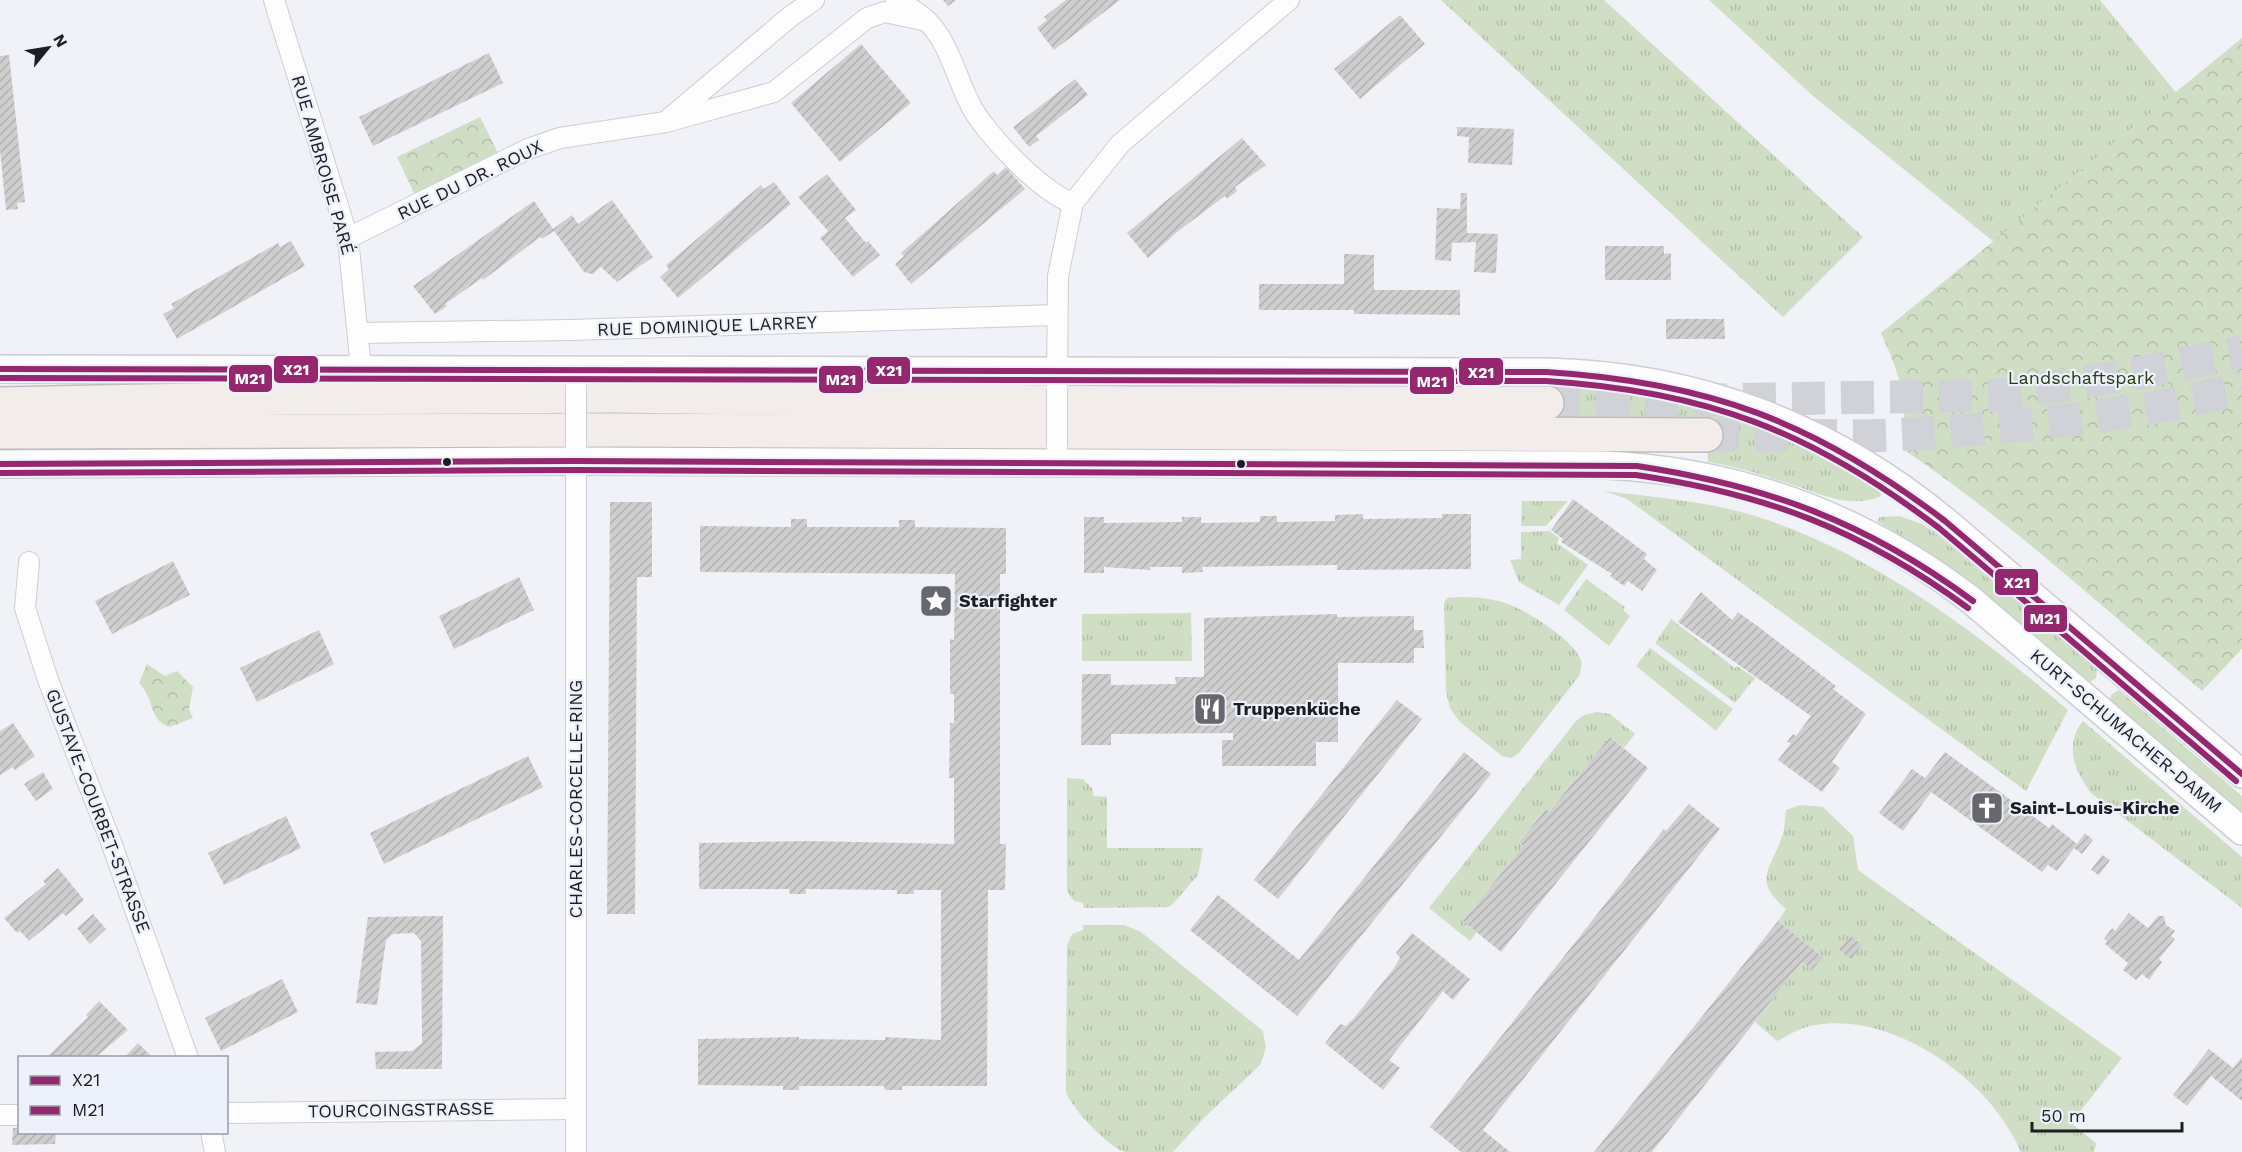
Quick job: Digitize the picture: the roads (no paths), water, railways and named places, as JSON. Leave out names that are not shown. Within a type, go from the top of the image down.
[{"type":"highway","points":[[0,404],[286,398],[602,396],[1119,403],[1547,403]]},
{"type":"highway","points":[[0,432],[626,430],[1706,435]]},
{"type":"main road","points":[[0,369],[361,368],[576,377],[1057,380],[1577,373],[1656,382],[1747,407],[1831,443],[1914,496],[2242,774]]},
{"type":"main road","name":"KURT-SCHUMACHER-DAMM","points":[[0,464],[576,453],[1057,455],[1604,465],[1680,472],[1765,491],[1804,504],[1869,533],[1944,579],[2242,831]]},
{"type":"street","name":"RUE AMBROISE PARÉ","points":[[274,0],[348,238],[361,368]]},
{"type":"street","points":[[666,122],[791,16],[814,0]]},
{"type":"street","points":[[896,0],[927,21],[945,46],[970,105],[1000,143],[1039,183],[1060,199],[1073,203]]},
{"type":"street","points":[[1057,455],[1058,276],[1073,203],[1120,144],[1289,0]]},
{"type":"street","name":"RUE DU DR. ROUX","points":[[348,238],[528,149],[560,138],[666,122],[774,92],[867,18],[885,12],[927,21]]},
{"type":"street","name":"RUE DOMINIQUE LARREY","points":[[358,333],[582,330],[1056,315]]},
{"type":"street","name":"CHARLES-CORCELLE-RING","points":[[576,377],[576,1152]]},
{"type":"street","name":"GUSTAVE-COURBET-STRASSE","points":[[28,562],[26,608],[48,680],[111,842],[187,1056]]},
{"type":"street","name":"TOURCOINGSTRASSE","points":[[228,1113],[576,1109]]},
{"type":"street","points":[[0,1115],[18,1115]]},
{"type":"street","points":[[211,1134],[215,1152]]},
{"type":"tunnel","points":[[1547,403],[2001,395],[2129,375],[2242,352]]},
{"type":"tunnel","points":[[1706,435],[1886,435],[1995,428],[2120,413],[2242,388]]},
{"type":"place","name":"Starfighter","points":[[936,601]]},
{"type":"place","name":"Truppenküche","points":[[1210,709]]},
{"type":"place","name":"Saint-Louis-Kirche","points":[[1987,808]]},
{"type":"park label","name":"Landschaftspark","points":[[2081,378]]}]
